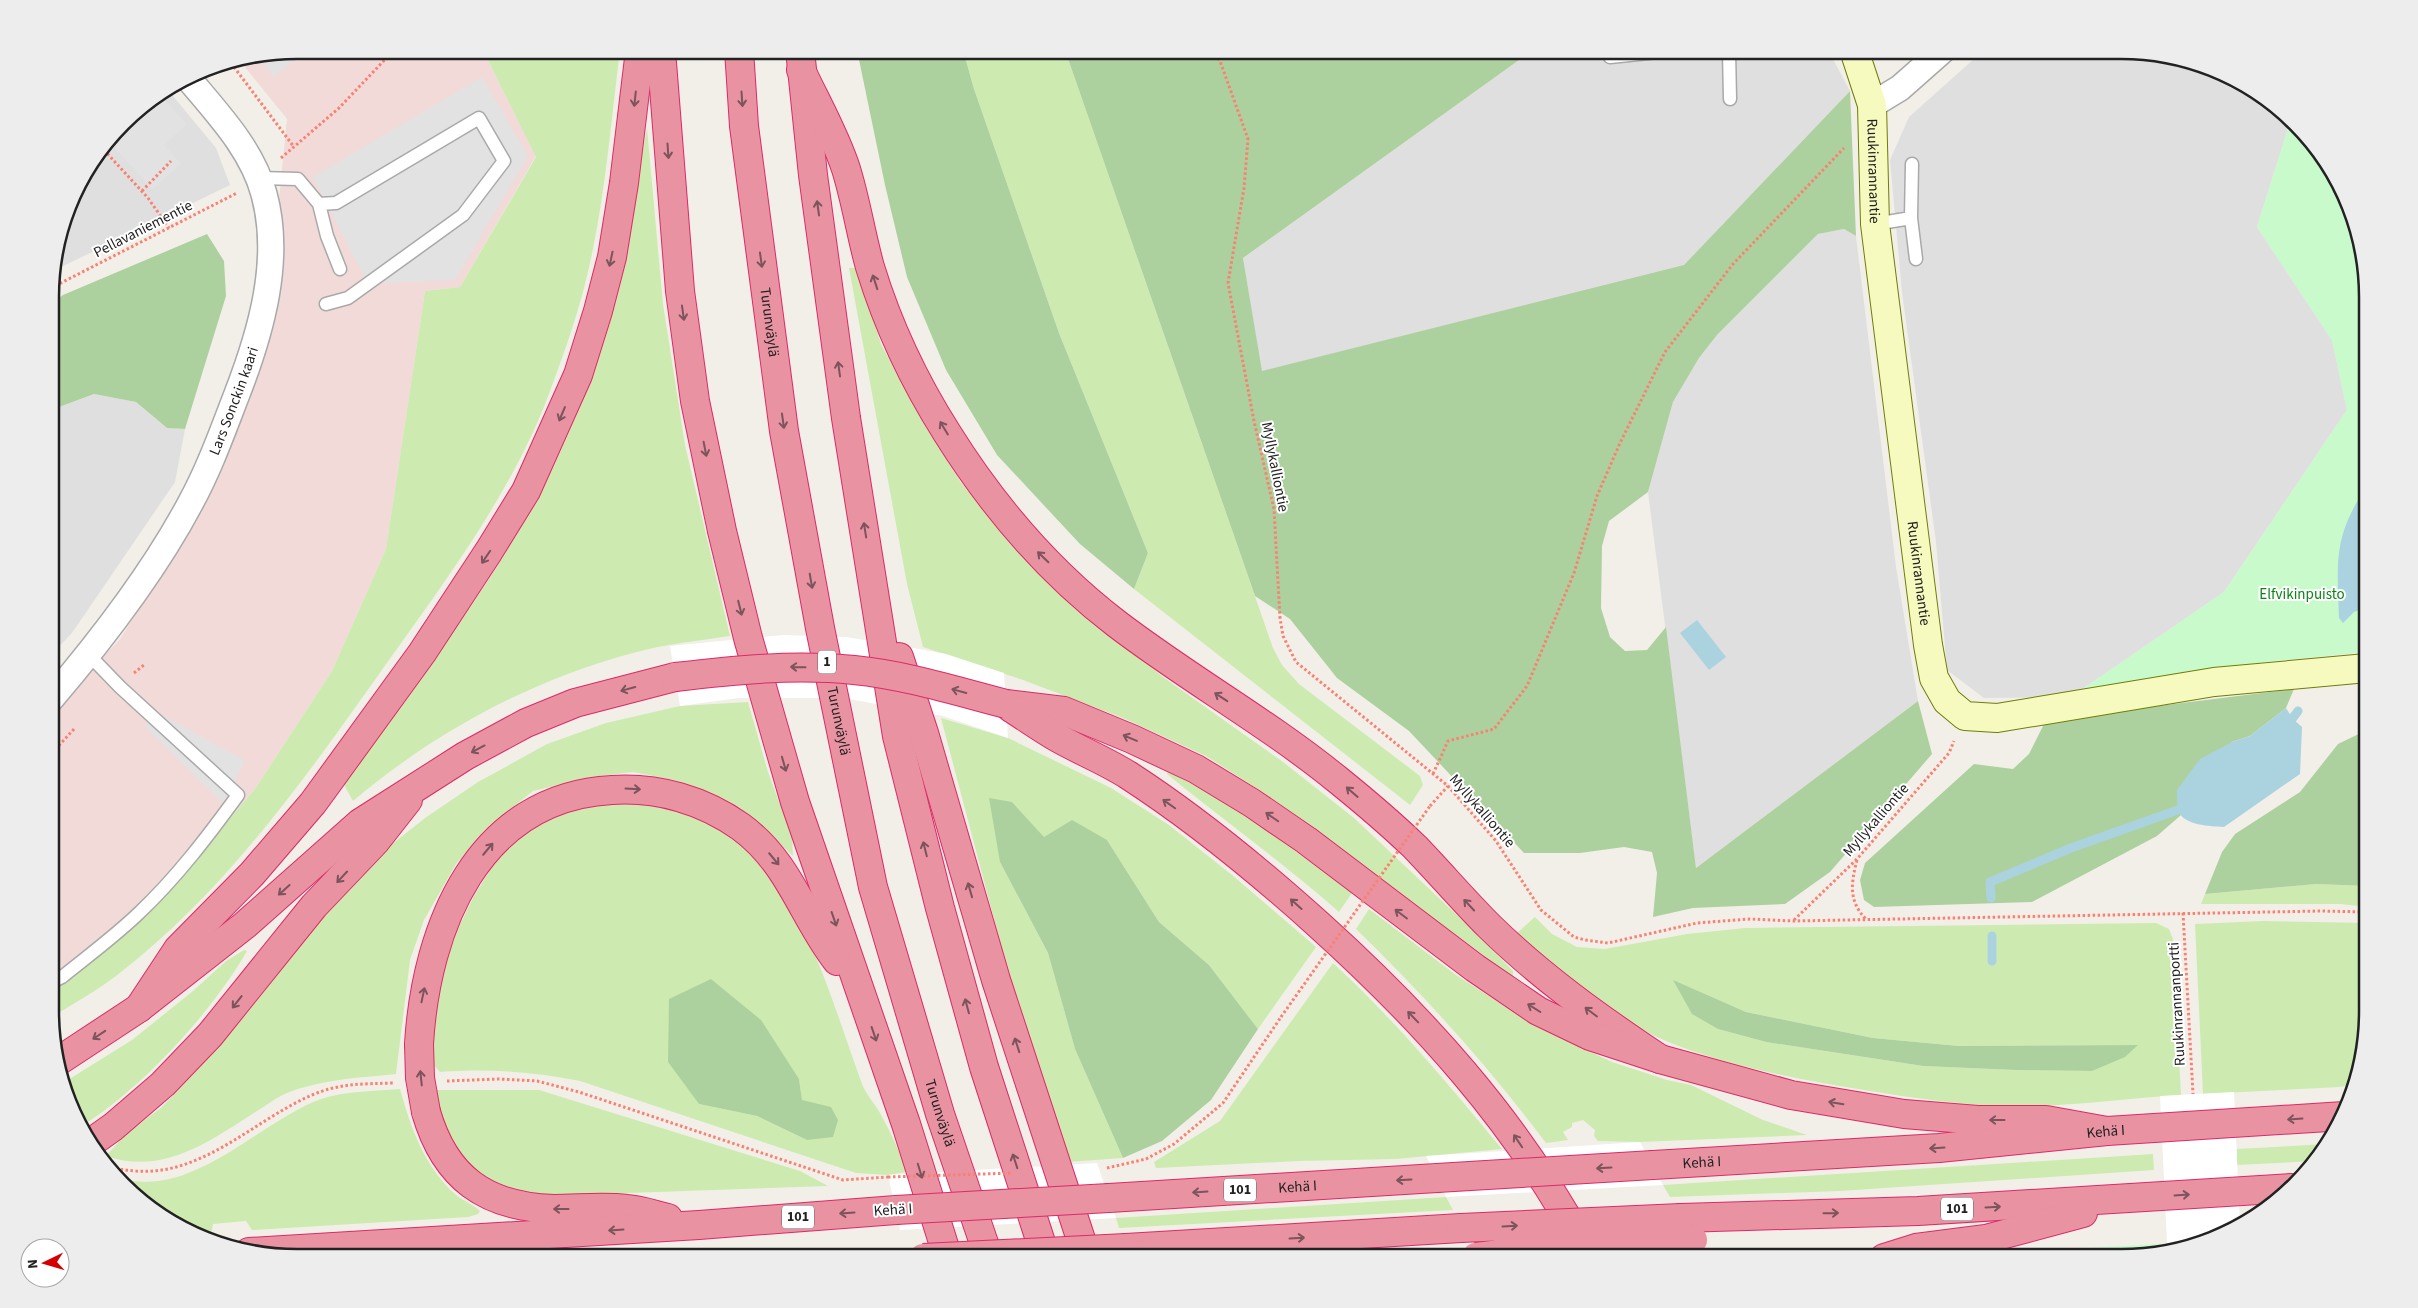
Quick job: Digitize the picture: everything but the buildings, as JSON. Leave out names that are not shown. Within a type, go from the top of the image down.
[{"type":"highway","points":[[139,1008],[178,949],[252,874],[313,803],[422,652],[526,491],[578,375],[598,311],[612,257],[624,183],[639,59]]},
{"type":"highway","points":[[662,59],[680,291],[696,401],[722,531],[748,638],[795,802],[906,1124],[945,1249]]},
{"type":"highway","name":"Turunväylä","points":[[740,59],[744,126],[784,431],[820,628],[873,887],[940,1114],[986,1249]]},
{"type":"highway","points":[[800,60],[846,418],[897,736],[938,898],[984,1067],[1043,1249]]},
{"type":"highway","points":[[800,60],[846,168],[870,266],[884,310],[903,356],[924,395],[969,468],[1026,540],[1115,623],[1192,678],[1262,724],[1338,780],[1413,846],[1490,927],[1548,979],[1594,1015],[1660,1059]]},
{"type":"highway","points":[[872,578],[924,733],[996,980],[1084,1249]]},
{"type":"highway","points":[[63,1058],[139,1008],[245,924],[360,823],[465,756],[526,723],[575,703],[675,677],[735,670],[794,667],[854,670],[940,686],[1006,704],[1064,711],[1132,739],[1196,769],[1252,803],[1306,840],[1475,968],[1538,1011],[1590,1036],[1660,1059],[1791,1095],[1896,1113],[1978,1120],[2046,1120],[2107,1131]]},
{"type":"highway","points":[[1006,704],[1057,737],[1127,774],[1199,825],[1276,886],[1356,959],[1466,1075],[1508,1127],[1561,1206],[1583,1249]]},
{"type":"highway","points":[[96,1139],[164,1084],[210,1035],[314,906],[375,842],[421,783]]},
{"type":"highway","points":[[699,1225],[627,1209],[524,1207],[496,1199],[474,1188],[457,1173],[443,1153],[431,1130],[420,1078],[421,1004],[430,962],[446,914],[470,870],[497,838],[524,817],[559,799],[594,791],[632,788],[670,794],[708,806],[742,828],[775,859],[802,901],[829,950],[858,988]]},
{"type":"highway","name":"Kehä I","points":[[299,1249],[699,1225],[896,1210],[1939,1148],[2107,1131],[2335,1117]]},
{"type":"highway","name":"101","points":[[1687,1229],[1782,1214],[1918,1211],[2279,1189]]},
{"type":"highway","points":[[1913,1249],[1986,1239],[2133,1199]]},
{"type":"highway","points":[[1106,1249],[1461,1228],[1687,1229]]},
{"type":"highway","points":[[1540,1249],[1687,1229]]},
{"type":"street","points":[[1857,59],[1872,113]]},
{"type":"street","name":"Ruukinrannantie","points":[[1933,59],[1872,113],[1875,224],[1918,568],[1934,678],[1947,701],[1965,716]]},
{"type":"street","name":"Lars Sonckin kaari","points":[[59,690],[89,655],[140,582],[192,501],[215,452],[250,362],[269,277],[271,237],[265,195],[252,184],[235,136],[192,83]]},
{"type":"street","points":[[1965,716],[1997,718],[2214,682],[2359,669]]},
{"type":"lane","points":[[1730,99],[1732,59]]},
{"type":"lane","points":[[319,204],[336,203],[479,118],[504,161],[463,215],[348,298],[326,304]]},
{"type":"lane","points":[[1912,164],[1911,218],[1916,259]]},
{"type":"lane","points":[[252,184],[298,179],[319,204],[327,236],[340,269]]},
{"type":"lane","points":[[1875,224],[1911,218]]},
{"type":"lane","points":[[59,978],[139,914],[174,877],[208,836],[238,795],[120,687],[89,655]]},
{"type":"path","points":[[234,67],[294,147],[339,108],[385,59]]},
{"type":"path","name":"Myllykalliontie","points":[[1219,59],[1248,139],[1244,188],[1228,283],[1254,421],[1274,509],[1280,618],[1288,649],[1296,662],[1448,786],[1496,840],[1541,910],[1574,937],[1608,943],[1697,923],[1750,919],[1793,921],[1857,859],[1949,753],[1965,716]]},
{"type":"path","points":[[1433,774],[1448,741],[1494,729],[1527,686],[1574,573],[1597,496],[1620,443],[1665,352],[1733,264],[1872,113]]},
{"type":"path","points":[[107,153],[142,191],[169,228]]},
{"type":"path","points":[[142,191],[171,161]]},
{"type":"path","name":"Pellavaniementie","points":[[59,284],[252,184]]},
{"type":"path","points":[[59,745],[75,728]]},
{"type":"path","points":[[1099,1170],[1146,1159],[1174,1144],[1223,1103],[1281,1017],[1430,806],[1448,786]]},
{"type":"path","points":[[1857,859],[1851,884],[1853,898],[1860,912],[1867,920]]},
{"type":"path","points":[[1793,921],[2183,913],[2359,912]]},
{"type":"path","name":"Ruukinrannanportti","points":[[2183,913],[2194,1094]]},
{"type":"path","points":[[441,1081],[499,1079],[537,1081],[579,1092],[843,1180],[1022,1173]]},
{"type":"path","points":[[119,1169],[144,1172],[172,1168],[198,1160],[311,1096],[340,1085],[395,1083]]},
{"type":"shaded area","points":[[281,59],[488,59],[536,156],[460,287],[425,291],[386,549],[332,671],[255,789],[146,917],[74,974],[59,984],[59,704],[120,639],[204,506],[246,408],[265,338],[283,255],[278,210],[287,119],[243,65]]},
{"type":"shaded area","points":[[295,59],[274,77],[262,62]]},
{"type":"shaded area","points":[[1520,59],[1833,59],[1850,91],[1684,265],[1337,678],[1292,559],[1243,258]]},
{"type":"shaded area","points":[[1974,59],[2137,59],[2168,63],[2198,71],[2226,83],[2266,108],[2289,127],[2257,227],[2332,340],[2347,410],[2224,592],[2071,697],[1984,698],[1947,670],[1936,542],[1902,292],[1890,160],[1909,117]]},
{"type":"shaded area","points":[[482,77],[528,156],[455,280],[368,284],[313,177]]},
{"type":"shaded area","points":[[172,95],[216,148],[230,185],[61,267],[63,250],[71,220],[83,192],[99,165],[128,128]]},
{"type":"shaded area","points":[[164,100],[187,124],[164,145],[181,164],[153,189],[113,146],[128,128]]},
{"type":"shaded area","points":[[1844,229],[1856,236],[1896,567],[1918,701],[1696,868],[1648,492],[1673,402],[1699,358],[1717,335],[1818,234]]},
{"type":"shaded area","points":[[94,394],[136,402],[167,428],[185,429],[175,482],[72,633],[59,647],[59,407]]},
{"type":"shaded area","points":[[154,710],[245,761],[223,803],[145,727]]},
{"type":"green space","points":[[487,59],[619,59],[606,171],[596,232],[583,292],[570,336],[540,416],[506,485],[465,551],[421,614],[336,735],[270,822],[234,864],[158,941],[108,982],[59,1013],[59,984],[74,974],[146,917],[255,789],[332,671],[386,549],[425,291],[460,287],[536,157]]},
{"type":"green space","points":[[859,59],[966,59],[974,89],[1059,333],[1148,553],[1134,589],[1080,544],[997,455],[946,370],[907,277],[885,185]]},
{"type":"green space","points":[[966,59],[1068,59],[1273,648],[1282,665],[1299,684],[1420,776],[1423,785],[1410,805],[1134,589],[1148,553],[1059,333],[974,89]]},
{"type":"green space","points":[[1068,59],[1520,59],[1243,258],[1262,371],[1684,265],[1850,91],[1856,236],[1844,229],[1818,234],[1717,335],[1699,358],[1673,402],[1648,492],[1609,521],[1602,546],[1601,608],[1610,637],[1625,651],[1647,650],[1666,627],[1696,868],[1918,701],[1932,754],[1830,872],[1785,904],[1693,908],[1653,917],[1657,873],[1652,852],[1624,847],[1580,853],[1524,853],[1409,731],[1337,678],[1290,619],[1255,596]]},
{"type":"green space","name":"Elfvikinpuisto","points":[[2289,127],[2310,152],[2335,192],[2347,220],[2355,250],[2359,281],[2359,653],[2266,662],[2071,697],[2224,592],[2347,410],[2332,340],[2257,227]]},
{"type":"green space","points":[[647,128],[663,304],[685,445],[730,636],[669,645],[633,653],[557,678],[520,694],[450,731],[384,776],[353,801],[343,783],[481,592],[526,518],[565,441],[597,362],[621,282]]},
{"type":"green space","points":[[207,234],[224,261],[226,296],[185,429],[167,428],[136,402],[94,394],[59,407],[59,298]]},
{"type":"green space","points":[[849,268],[857,268],[881,344],[920,417],[960,481],[1008,539],[1060,591],[1163,677],[1283,762],[1354,818],[1475,932],[1513,971],[1513,977],[1261,791],[1206,756],[1123,718],[1023,680],[923,647],[907,584]]},
{"type":"green space","points":[[2294,689],[2286,708],[2250,736],[2232,742],[2178,811],[2181,815],[2157,836],[2032,902],[1874,907],[1864,900],[1860,880],[1865,863],[1974,764],[2013,769],[2029,754],[2046,720]]},
{"type":"green space","points":[[748,702],[768,772],[792,837],[793,856],[751,816],[716,795],[673,780],[633,772],[599,776],[533,791],[486,829],[456,864],[424,920],[410,960],[396,1074],[327,1082],[300,1088],[276,1099],[204,1143],[186,1152],[167,1158],[148,1161],[127,1161],[108,1156],[125,1135],[162,1107],[201,1066],[316,924],[372,860],[425,818],[478,782],[547,744],[606,723],[680,706]]},
{"type":"green space","points":[[941,718],[1008,738],[1111,788],[1169,825],[1232,875],[1316,947],[1258,1029],[1209,965],[1159,922],[1107,840],[1044,838],[1012,802],[1000,862],[1048,953],[1075,1049],[1123,1158],[1067,1162],[999,938]]},
{"type":"green space","points":[[2359,734],[2359,886],[2316,884],[2205,894],[2222,852],[2235,834],[2300,792],[2338,744]]},
{"type":"green space","points":[[1168,771],[1214,796],[1270,832],[1352,893],[1339,912],[1297,876],[1167,774]]},
{"type":"green space","points":[[989,798],[1012,802],[1044,837],[1072,820],[1107,840],[1159,922],[1209,965],[1258,1029],[1211,1100],[1162,1141],[1123,1158],[1075,1049],[1048,953],[1000,862]]},
{"type":"green space","points":[[626,801],[691,811],[731,834],[760,862],[784,894],[803,929],[835,1006],[863,1086],[891,1135],[906,1172],[888,1175],[856,1173],[580,1081],[511,1072],[476,1070],[440,1072],[431,1062],[433,1011],[439,976],[451,943],[474,896],[500,854],[528,830],[561,811]],"holes":[[[799,1079],[807,1140],[757,1116],[699,1104]]]},
{"type":"green space","points":[[2316,884],[2359,886],[2359,906],[2340,904],[2201,904],[2205,894]]},
{"type":"green space","points":[[1369,909],[1456,975],[1506,1007],[1563,1039],[1612,1062],[1667,1080],[1691,1085],[1763,1120],[1807,1135],[1640,1142],[1598,1141],[1594,1136],[1595,1130],[1583,1120],[1572,1123],[1572,1127],[1563,1132],[1568,1140],[1546,1143],[1502,1086],[1455,1032],[1356,929]]},
{"type":"green space","points":[[1535,917],[1552,934],[1577,947],[1605,949],[1687,934],[1745,928],[2156,923],[2169,929],[2173,939],[2181,1095],[2056,1105],[1977,1105],[1883,1093],[1739,1065],[1666,1041],[1626,1021],[1567,979],[1532,949],[1517,933]],"holes":[[[1674,981],[1746,1012],[1873,1038],[1959,1046],[2137,1045],[2092,1071],[1923,1066],[1766,1042],[1718,1029]]]},
{"type":"green space","points":[[2263,921],[2359,923],[2359,1027],[2355,1058],[2348,1086],[2203,1094],[2195,924]]},
{"type":"green space","points":[[244,950],[247,951],[215,999],[173,1048],[127,1092],[87,1122],[69,1079],[132,1040],[193,991],[226,961]]},
{"type":"green space","points":[[1333,963],[1399,1030],[1502,1149],[1396,1159],[1299,1161],[1156,1168],[1154,1162],[1220,1121]]},
{"type":"green space","points":[[711,979],[761,1020],[799,1079],[802,1100],[831,1107],[838,1120],[833,1137],[807,1140],[757,1116],[699,1104],[668,1062],[669,999]]},
{"type":"green space","points":[[1673,980],[1746,1012],[1873,1038],[1959,1046],[2138,1045],[2125,1057],[2092,1071],[1923,1066],[1766,1042],[1718,1029],[1692,1014]]},
{"type":"green space","points":[[400,1089],[414,1132],[427,1159],[444,1183],[455,1194],[480,1211],[478,1214],[468,1217],[252,1230],[246,1221],[213,1224],[211,1233],[192,1225],[165,1209],[127,1179],[144,1182],[171,1179],[197,1169],[223,1156],[297,1110],[321,1099],[350,1093]]},
{"type":"green space","points":[[436,1090],[539,1090],[800,1171],[828,1186],[543,1196],[520,1192],[500,1185],[483,1176],[457,1150],[448,1133],[441,1113]]},
{"type":"green space","points":[[2318,1145],[2305,1162],[2237,1165],[2237,1149]]},
{"type":"green space","points":[[2153,1154],[2154,1170],[1840,1191],[1670,1197],[1663,1185]]},
{"type":"green space","points":[[1446,1197],[1453,1210],[1119,1228],[1116,1218]]},
{"type":"green space","points":[[2176,1243],[2137,1249],[2070,1249]]},
{"type":"water","points":[[2359,499],[2359,610],[2354,612],[2343,623],[2339,618],[2338,564],[2343,535]]},
{"type":"water","points":[[1697,620],[1726,657],[1709,670],[1680,633]]},
{"type":"water","points":[[2286,708],[2293,719],[2302,727],[2300,774],[2224,827],[2198,824],[2185,819],[2178,810],[2177,790],[2200,759],[2232,742],[2250,736]]},
{"type":"pier","points":[[783,635],[846,637],[897,645],[946,654],[1004,673],[1008,738],[943,716],[843,698],[739,698],[680,706],[670,646]]},
{"type":"pier","points":[[2234,1092],[2240,1217],[2198,1237],[2177,1243],[2167,1243],[2160,1096]]},
{"type":"pier","points":[[1640,1142],[1663,1185],[1446,1197],[1426,1156]]},
{"type":"pier","points":[[1097,1163],[1116,1218],[900,1230],[888,1175]]},
{"type":"waterway","points":[[2286,727],[2298,711]]},
{"type":"waterway","points":[[1991,898],[1990,882],[2071,848],[2189,806]]},
{"type":"waterway","points":[[1992,936],[1992,961]]}]
